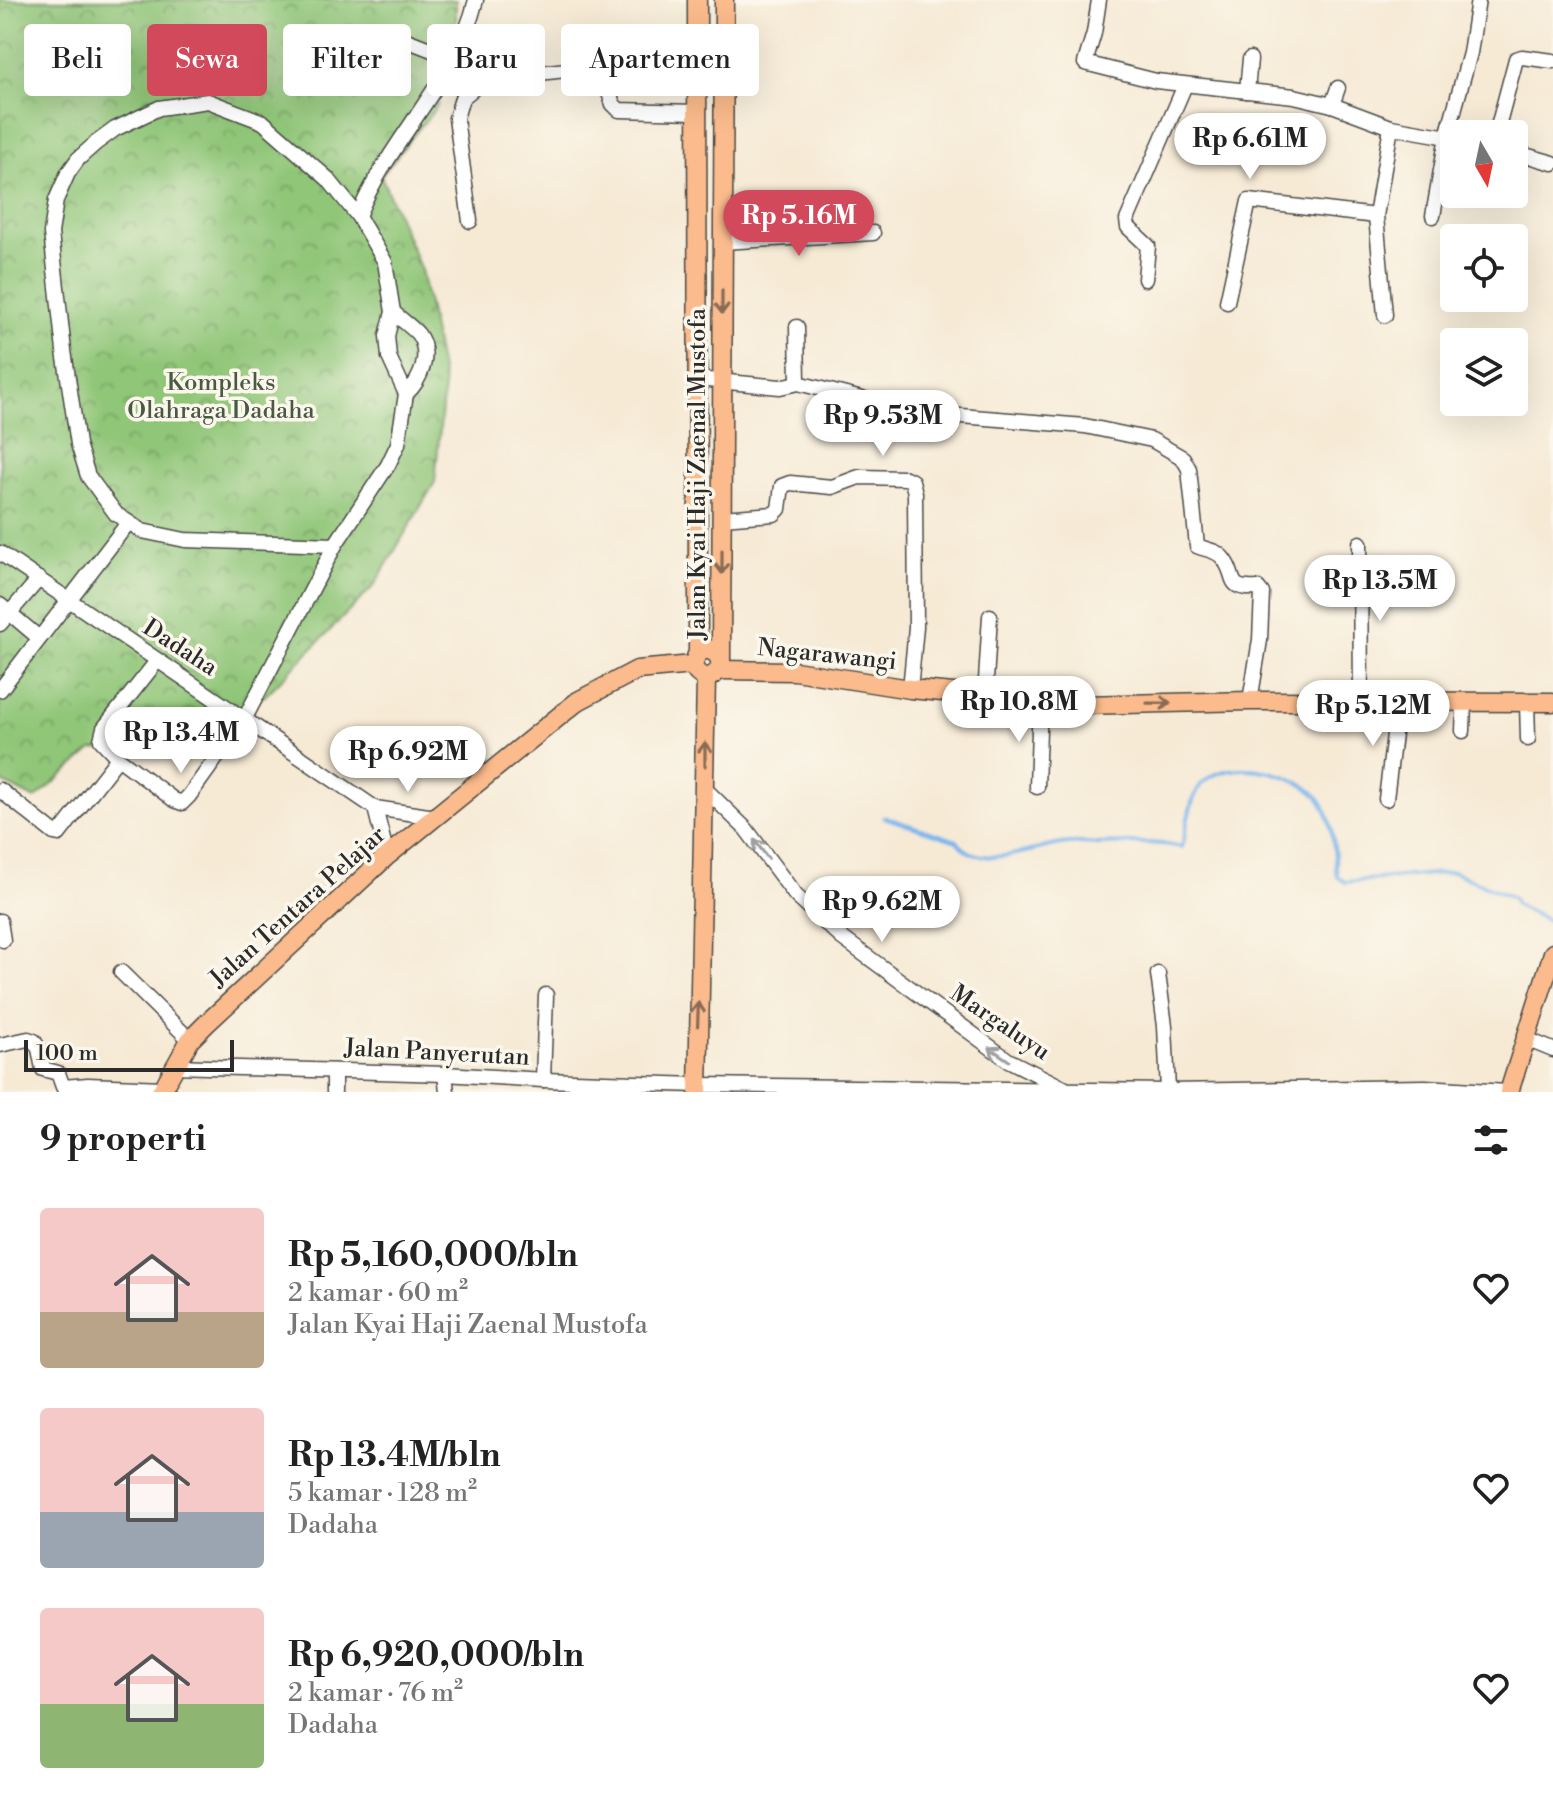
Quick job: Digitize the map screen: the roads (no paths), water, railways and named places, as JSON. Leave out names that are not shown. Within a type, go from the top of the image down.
[{"type":"main road","name":"Jalan Kyai Haji Zaenal Mustofa","points":[[697,0],[697,379],[707,665],[698,1088]]},
{"type":"main road","name":"Jalan Kyai Haji Zaenal Mustofa","points":[[707,665],[722,518],[724,0]]},
{"type":"main road","points":[[696,121],[722,131]]},
{"type":"main road","name":"Nagarawangi","points":[[707,665],[795,671],[910,689],[1082,705],[1250,701],[1553,702]]},
{"type":"main road","name":"Jalan Tentara Pelajar","points":[[162,1090],[190,1040],[387,856],[589,695],[637,670],[707,665]]},
{"type":"main road","points":[[1508,1092],[1553,953]]},
{"type":"street","points":[[467,24],[476,0]]},
{"type":"street","points":[[1099,0],[1085,63],[1156,81],[1294,96],[1332,105],[1391,127],[1440,135]]},
{"type":"street","points":[[1455,120],[1478,0]]},
{"type":"street","points":[[1247,91],[1250,59]]},
{"type":"street","points":[[1500,120],[1516,59],[1553,61]]},
{"type":"street","points":[[470,221],[456,118],[462,98],[485,79],[593,67],[601,71],[613,104],[619,110],[696,121]]},
{"type":"street","points":[[1145,279],[1148,246],[1128,227],[1127,220],[1185,85]]},
{"type":"street","points":[[1332,105],[1338,88]]},
{"type":"street","points":[[358,216],[374,182],[431,96]]},
{"type":"street","points":[[157,661],[101,734],[102,743],[182,803],[245,718],[335,545],[388,465],[398,444],[406,394],[389,357],[387,336],[393,312],[385,262],[358,216],[328,179],[263,122],[208,101],[159,108],[115,129],[78,159],[56,200],[51,233],[64,351],[83,465],[110,506],[142,531],[185,540],[335,545]]},
{"type":"street","points":[[1385,315],[1376,216],[1391,127]]},
{"type":"street","points":[[1528,156],[1553,163]]},
{"type":"street","points":[[1433,216],[1440,185]]},
{"type":"street","points":[[1227,302],[1249,201],[1376,216]]},
{"type":"street","points":[[722,242],[873,233]]},
{"type":"street","points":[[393,312],[418,334],[423,347],[422,372],[417,383],[406,394]]},
{"type":"street","points":[[797,327],[798,383]]},
{"type":"street","points":[[697,379],[780,387],[798,383],[894,407],[1112,430],[1152,440],[1174,452],[1183,458],[1191,476],[1197,546],[1214,551],[1225,560],[1240,589],[1258,588],[1262,593],[1260,640],[1250,701]]},
{"type":"street","points":[[722,518],[774,514],[779,509],[782,486],[790,483],[832,487],[859,477],[906,478],[912,481],[915,493],[916,605],[910,689]]},
{"type":"street","points":[[0,690],[128,523]]},
{"type":"street","points":[[1360,543],[1361,703]]},
{"type":"street","name":"Dadaha","points":[[0,553],[375,808],[435,817]]},
{"type":"street","points":[[38,637],[3,613],[39,579]]},
{"type":"street","points":[[985,696],[990,616]]},
{"type":"street","points":[[1037,787],[1040,701]]},
{"type":"street","points":[[1386,799],[1398,702]]},
{"type":"street","points":[[1527,702],[1528,739]]},
{"type":"street","points":[[1463,731],[1464,703]]},
{"type":"street","points":[[0,790],[59,834],[118,758]]},
{"type":"street","name":"Margaluyu","points":[[705,789],[746,829],[796,896],[842,938],[1008,1060],[1068,1090]]},
{"type":"street","points":[[375,808],[387,856]]},
{"type":"street","points":[[0,921],[3,940]]},
{"type":"street","points":[[121,972],[190,1040]]},
{"type":"street","points":[[1158,974],[1165,1026],[1168,1091]]},
{"type":"street","points":[[543,1080],[546,995]]},
{"type":"street","points":[[0,1045],[28,1039],[34,1041],[43,1069],[58,1073],[63,1087],[88,1085],[162,1090]]},
{"type":"street","points":[[1526,1039],[1553,1050]]},
{"type":"street","name":"Jalan Panyerutan","points":[[174,1066],[445,1074],[698,1088],[1168,1091],[1425,1087],[1508,1092]]},
{"type":"street","points":[[334,1071],[334,1092]]},
{"type":"street","points":[[445,1074],[447,1092]]},
{"type":"waterway","points":[[884,817],[957,841],[967,851],[980,856],[1010,855],[1073,843],[1151,843],[1182,847],[1192,804],[1204,782],[1216,774],[1231,770],[1266,771],[1300,783],[1322,803],[1331,829],[1337,876],[1345,882],[1454,872],[1513,898],[1516,905],[1553,923]]},
{"type":"park label","name":"Kompleks Olahraga Dadaha","points":[[221,397]]}]
